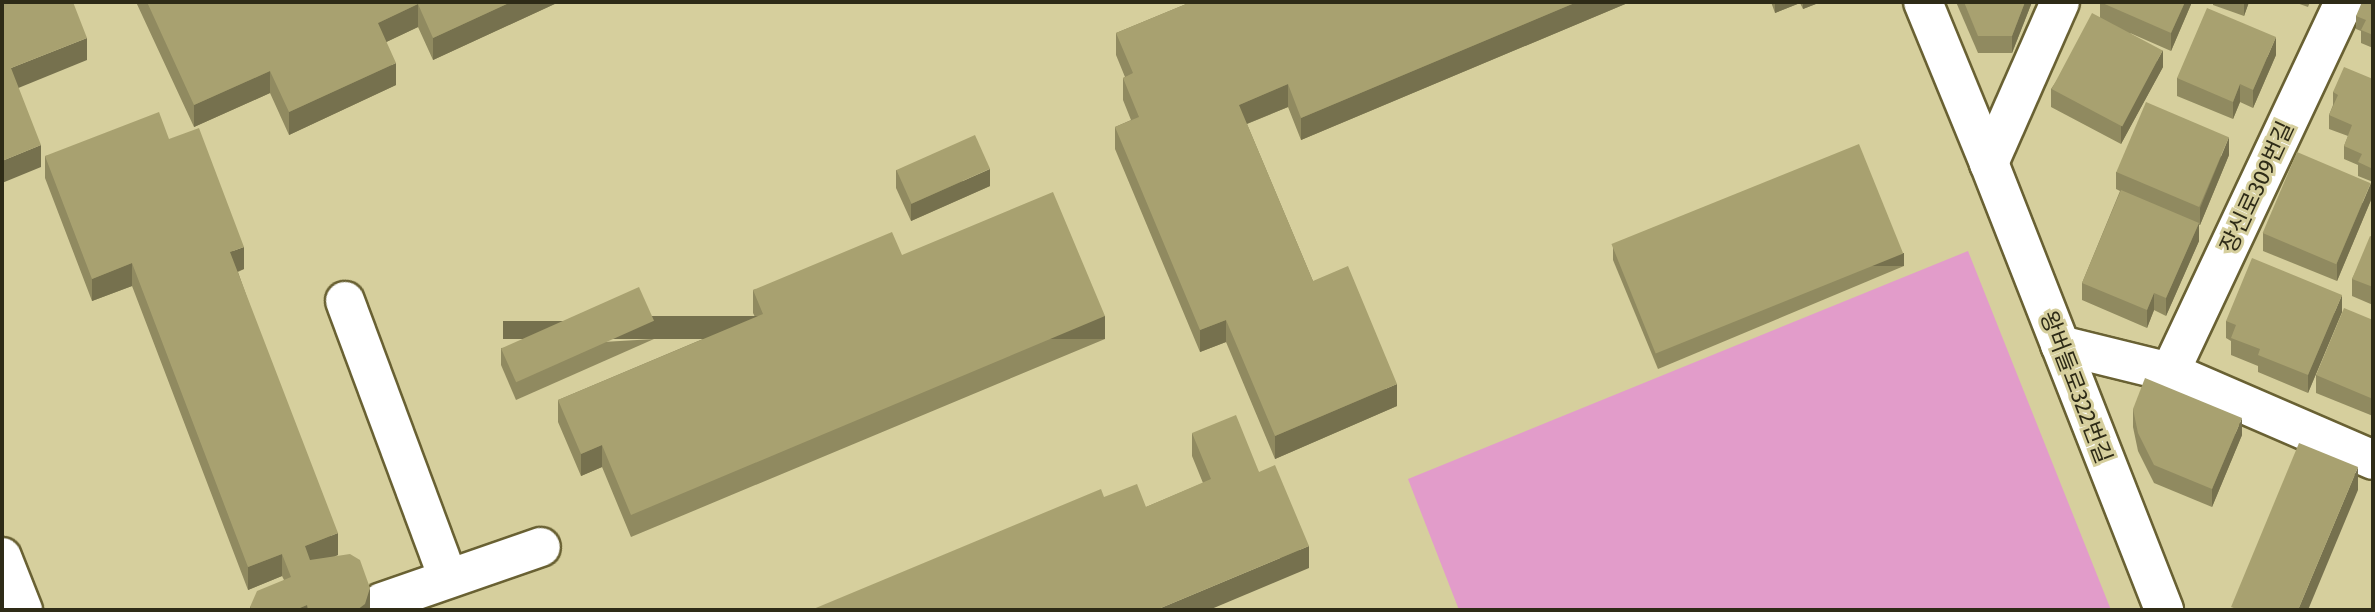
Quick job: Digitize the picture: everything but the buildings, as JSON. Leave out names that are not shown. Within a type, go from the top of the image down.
[{"type":"street","name":"왕버들로322번길","points":[[1923,2],[2164,610]]},
{"type":"street","points":[[1989,163],[2060,2]]},
{"type":"street","name":"장신로309번길","points":[[2170,372],[2344,2]]},
{"type":"street","points":[[345,301],[448,578]]},
{"type":"street","points":[[2060,345],[2170,372],[2373,460]]},
{"type":"street","points":[[382,602],[541,547]]},
{"type":"street","points":[[2,557],[23,610]]},
{"type":"shaded area","points":[[1968,251],[2111,610],[1459,610],[1408,479]]}]
